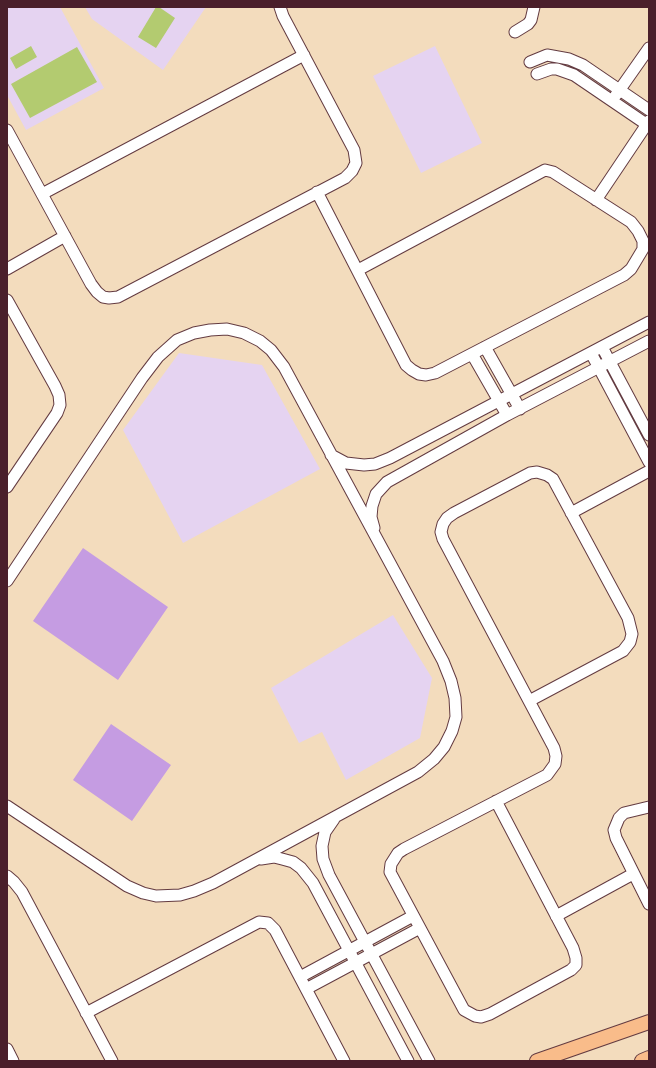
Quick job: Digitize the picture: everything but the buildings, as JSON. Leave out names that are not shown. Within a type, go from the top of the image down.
[{"type":"main road","points":[[537,1061],[649,1022]]},
{"type":"main road","points":[[642,1061],[649,1058]]},
{"type":"street","points":[[7,130],[91,284],[97,292],[103,296],[109,298],[118,297],[345,178],[352,172],[356,163],[354,150],[283,16],[280,7]]},
{"type":"street","points":[[515,32],[528,24],[531,20],[534,7]]},
{"type":"street","points":[[612,101],[649,48]]},
{"type":"street","points":[[42,194],[304,55]]},
{"type":"street","points":[[530,62],[547,55],[569,58],[583,65],[649,110]]},
{"type":"street","points":[[537,74],[551,69],[563,70],[574,75],[648,124],[596,200]]},
{"type":"street","points":[[317,192],[406,365],[419,374],[426,375],[435,373],[624,276],[631,269],[643,249],[643,241],[638,230],[631,222],[553,172],[545,170],[358,270]]},
{"type":"street","points":[[7,269],[65,236]]},
{"type":"street","points":[[7,300],[55,386],[59,395],[60,405],[57,413],[7,487]]},
{"type":"street","points":[[331,455],[350,464],[364,465],[375,464],[390,458],[649,322]]},
{"type":"street","points":[[7,806],[127,886],[143,893],[156,896],[168,896],[194,891],[213,883],[418,772],[444,747],[452,731],[456,717],[455,698],[451,681],[443,661],[284,367],[271,350],[260,341],[244,333],[227,329],[194,333],[178,340],[158,357],[133,391],[8,579]]},
{"type":"street","points":[[377,540],[371,517],[372,506],[376,494],[381,487],[400,474],[507,415],[649,341]]},
{"type":"street","points":[[485,347],[520,409]]},
{"type":"street","points":[[602,347],[649,435]]},
{"type":"street","points":[[591,353],[649,462]]},
{"type":"street","points":[[472,354],[507,415]]},
{"type":"street","points":[[571,512],[649,471]]},
{"type":"street","points":[[496,801],[573,948],[576,958],[576,965],[571,970],[490,1014],[475,1016],[464,1010],[390,872],[390,864],[398,853],[404,849],[496,801],[547,775],[555,764],[556,756],[554,748],[529,701],[443,539],[441,532],[443,524],[447,518],[454,513],[530,473],[537,472],[553,479],[628,618],[632,634],[630,642],[623,650],[529,701]]},
{"type":"street","points":[[649,808],[624,813],[619,818],[614,830],[616,838],[633,874],[649,904]]},
{"type":"street","points":[[336,816],[325,832],[322,846],[323,859],[329,875],[429,1061]]},
{"type":"street","points":[[257,859],[274,857],[282,859],[301,868],[313,883],[408,1061]]},
{"type":"street","points":[[556,916],[633,874]]},
{"type":"street","points":[[7,876],[22,892],[112,1061]]},
{"type":"street","points":[[300,976],[413,916]]},
{"type":"street","points":[[86,1013],[259,922],[268,923],[275,930],[344,1061]]},
{"type":"street","points":[[306,989],[420,928]]},
{"type":"street","points":[[7,1049],[14,1061]]},
{"type":"shaded area","points":[[7,7],[60,7],[104,88],[26,130],[7,95]]},
{"type":"shaded area","points":[[85,7],[206,7],[163,70],[92,19]]},
{"type":"shaded area","points":[[435,46],[482,143],[421,173],[373,76]]},
{"type":"shaded area","points":[[179,353],[262,365],[320,469],[183,543],[123,430]]},
{"type":"shaded area","points":[[393,615],[432,678],[420,738],[346,780],[322,732],[299,743],[271,688]]},
{"type":"green space","points":[[156,7],[159,7],[175,18],[156,48],[138,37]]},
{"type":"green space","points":[[31,46],[37,57],[16,69],[10,58]]},
{"type":"green space","points":[[77,47],[97,82],[30,118],[11,84]]}]
